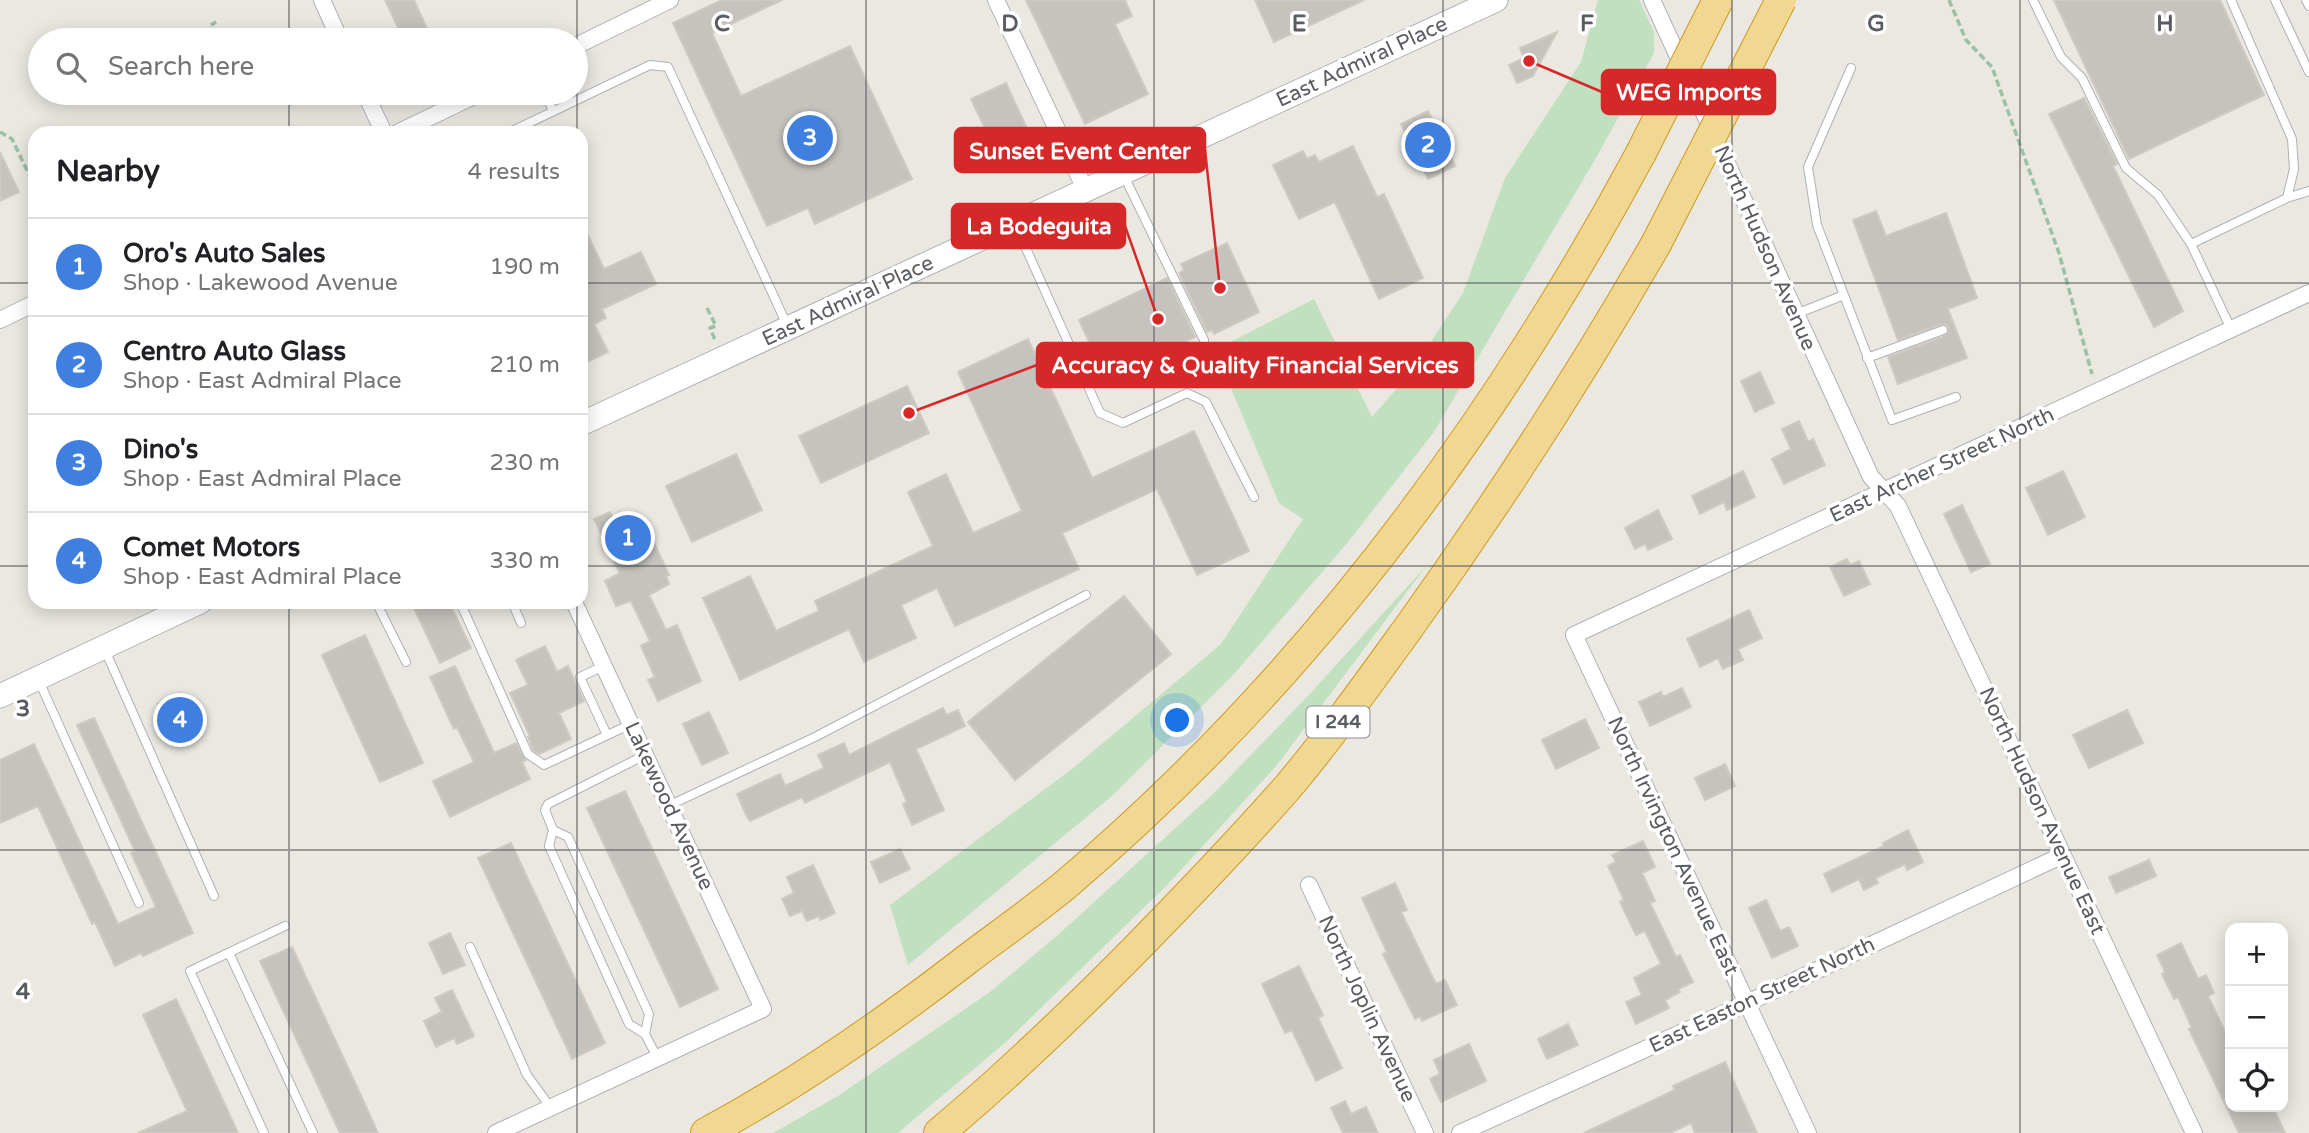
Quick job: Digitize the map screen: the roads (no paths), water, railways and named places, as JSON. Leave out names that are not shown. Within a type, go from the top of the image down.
[{"type":"highway","points":[[706,1133],[846,1048],[1063,887],[1160,799],[1280,676],[1379,560],[1458,454],[1545,322],[1641,153],[1718,0]]},
{"type":"highway","name":"I 244","points":[[939,1133],[983,1096],[1094,991],[1187,897],[1288,786],[1373,677],[1461,556],[1605,334],[1656,244],[1781,0]]},
{"type":"main road","name":"East Admiral Place","points":[[588,421],[1496,0]]},
{"type":"main road","points":[[0,696],[185,609]]},
{"type":"street","points":[[322,0],[335,28]]},
{"type":"street","points":[[996,0],[1086,191]]},
{"type":"street","name":"North Hudson Avenue","points":[[1652,0],[1871,477],[1884,492]]},
{"type":"street","points":[[588,40],[664,1]]},
{"type":"street","points":[[371,105],[381,126]]},
{"type":"street","points":[[412,126],[455,105]]},
{"type":"street","name":"East Archer Street North","points":[[1574,635],[2309,293]]},
{"type":"street","points":[[0,320],[28,306]]},
{"type":"street","name":"North Hudson Avenue East","points":[[1884,492],[1898,506],[2194,1133]]},
{"type":"street","name":"Lakewood Avenue","points":[[577,609],[763,1010],[658,1060]]},
{"type":"street","name":"North Irvington Avenue East","points":[[1574,635],[1808,1133]]},
{"type":"street","name":"East Easton Street North","points":[[1460,1133],[1747,1003],[2063,855]]},
{"type":"street","name":"North Joplin Avenue","points":[[1309,885],[1425,1133]]},
{"type":"street","points":[[496,1133],[658,1060]]},
{"type":"lane","points":[[2033,0],[2062,57],[2082,78],[2126,168],[2158,195],[2191,244],[2231,329]]},
{"type":"lane","points":[[2231,0],[2292,139],[2294,169],[2287,198]]},
{"type":"lane","points":[[2275,0],[2309,72]]},
{"type":"lane","points":[[2306,0],[2309,6]]},
{"type":"lane","points":[[588,95],[650,65],[668,67],[788,328]]},
{"type":"lane","points":[[1851,68],[1808,167],[1817,225],[1892,420],[1956,397]]},
{"type":"lane","points":[[551,105],[554,111]]},
{"type":"lane","points":[[523,126],[567,105]]},
{"type":"lane","points":[[1123,174],[1204,340]]},
{"type":"lane","points":[[2191,244],[2287,198],[2309,191]]},
{"type":"lane","points":[[1015,224],[1100,413],[1123,422],[1187,393],[1206,402],[1254,497]]},
{"type":"lane","points":[[1796,314],[1844,295]]},
{"type":"lane","points":[[1867,358],[1943,330]]},
{"type":"lane","points":[[668,806],[815,737],[1086,594]]},
{"type":"lane","points":[[379,609],[406,663]]},
{"type":"lane","points":[[463,609],[528,754],[544,765],[631,724]]},
{"type":"lane","points":[[515,609],[522,623]]},
{"type":"lane","points":[[104,647],[214,896]]},
{"type":"lane","points":[[604,666],[580,677],[607,735]]},
{"type":"lane","points":[[38,678],[139,903]]},
{"type":"lane","points":[[645,755],[548,804],[545,810],[553,830],[568,837],[649,1014],[645,1034]]},
{"type":"lane","points":[[553,830],[549,846],[629,1024],[645,1034],[658,1060]]},
{"type":"lane","points":[[264,1133],[190,971],[285,926]]},
{"type":"lane","points":[[470,947],[527,1075],[551,1108]]},
{"type":"lane","points":[[229,953],[313,1133]]},
{"type":"place","name":"WEG Imports","points":[[1529,61]]},
{"type":"place","name":"Dino's","points":[[810,138]]},
{"type":"place","name":"Centro Auto Glass","points":[[1428,145]]},
{"type":"place","name":"Sunset Event Center","points":[[1220,288]]},
{"type":"place","name":"La Bodeguita","points":[[1158,319]]},
{"type":"place","name":"Accuracy & Quality Financial Services","points":[[909,413]]},
{"type":"place","name":"Oro's Auto Sales","points":[[628,538]]},
{"type":"place","name":"Comet Motors","points":[[180,720]]}]
